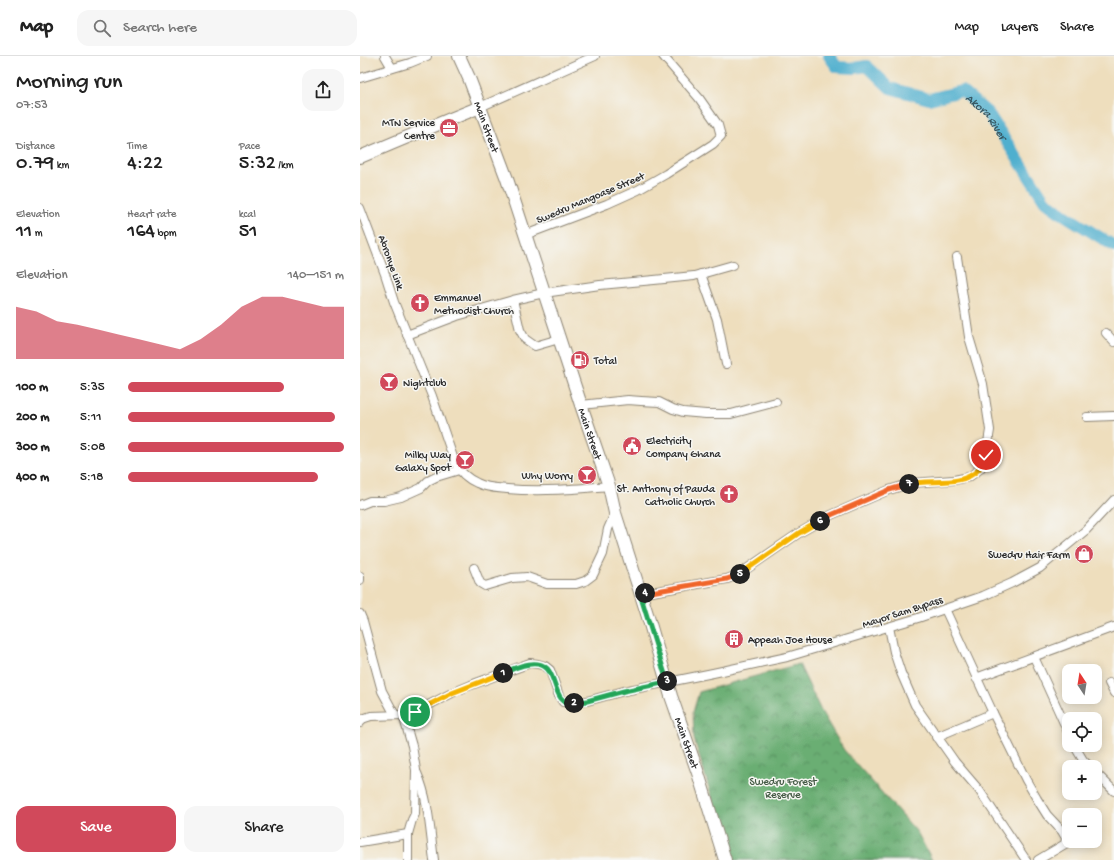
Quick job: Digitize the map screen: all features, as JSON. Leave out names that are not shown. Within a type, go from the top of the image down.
[{"type":"main road","name":"Main Street","points":[[459,56],[469,78],[507,180],[608,486],[670,696],[698,773],[725,860]]},
{"type":"main road","points":[[360,157],[480,107]]},
{"type":"street","points":[[385,56],[392,68]]},
{"type":"street","points":[[360,78],[427,56]]},
{"type":"street","points":[[480,107],[595,56]]},
{"type":"street","name":"Swedru Mangoase Street","points":[[525,235],[607,204],[638,190],[713,144],[721,136],[718,126],[699,98],[663,56]]},
{"type":"street","name":"Abronye Link","points":[[360,208],[407,335],[432,396],[455,463],[459,470]]},
{"type":"street","points":[[640,594],[727,579],[738,575],[799,533],[831,515],[889,490],[912,483],[954,480],[969,477],[980,469],[986,455],[990,430],[984,384],[969,337],[957,257]]},
{"type":"street","points":[[407,335],[457,316],[544,293],[600,285],[694,276],[733,265]]},
{"type":"street","points":[[701,274],[717,319],[726,364]]},
{"type":"street","points":[[513,300],[520,330],[525,339],[535,346],[559,339]]},
{"type":"street","points":[[1106,333],[1114,342]]},
{"type":"street","points":[[581,406],[628,400],[660,402],[673,409],[683,412],[731,414],[776,402]]},
{"type":"street","points":[[1087,417],[1114,416]]},
{"type":"street","points":[[360,505],[370,501],[384,501],[401,497],[421,488],[428,481],[436,477],[459,470],[477,483],[491,488],[531,490],[608,486]]},
{"type":"street","name":"Mayor Sam Bypass","points":[[399,715],[415,712],[472,685],[530,664],[545,666],[550,670],[559,696],[563,702],[570,703],[587,701],[624,691],[787,657],[889,627],[982,596],[1012,583],[1040,568],[1086,530],[1114,500]]},
{"type":"street","points":[[474,568],[480,583],[485,586],[512,578],[527,577],[547,584],[576,584],[586,581],[593,575],[603,554],[608,529],[615,513]]},
{"type":"street","points":[[945,609],[992,712],[1026,780],[1047,815],[1062,831],[1066,838],[1065,844],[1038,860]]},
{"type":"street","points":[[360,614],[382,691],[399,715],[412,746],[416,770],[415,814],[408,834],[408,860]]},
{"type":"street","points":[[889,627],[894,652],[906,686],[915,704],[936,737],[979,790],[1026,860]]},
{"type":"street","points":[[976,678],[1114,627]]},
{"type":"street","points":[[1034,656],[1062,718]]},
{"type":"street","points":[[1109,683],[1114,693]]},
{"type":"street","points":[[936,737],[992,712]]},
{"type":"street","points":[[360,723],[362,719],[371,716],[399,715]]},
{"type":"street","points":[[416,770],[422,784],[434,860]]},
{"type":"street","points":[[1102,779],[1114,791]]},
{"type":"street","points":[[360,842],[408,834]]},
{"type":"green space","name":"Swedru Forest Reserve","points":[[799,664],[821,711],[844,750],[917,832],[932,860],[731,860],[694,739],[693,712],[699,692]]},
{"type":"waterway","name":"Akora River","points":[[829,56],[837,67],[854,68],[867,66],[890,88],[929,99],[962,91],[988,113],[1045,201],[1058,211],[1114,246]]},
{"type":"place","name":"MTN Service Centre","points":[[449,128]]},
{"type":"place","name":"Emmanuel Methodist Church","points":[[420,303]]},
{"type":"place","name":"Total","points":[[580,360]]},
{"type":"place","name":"Nightclub","points":[[389,382]]},
{"type":"place","name":"Electricity Company Ghana","points":[[632,446]]},
{"type":"place","name":"Milky Way Galaxy Spot","points":[[465,460]]},
{"type":"place","name":"Why Worry","points":[[587,475]]},
{"type":"place","name":"St. Anthony of Pauda Catholic Church","points":[[729,494]]},
{"type":"place","name":"Swedru Hair Farm","points":[[1084,554]]},
{"type":"place","name":"Appeah Joe House","points":[[734,639]]},
{"type":"route","points":[[415,712],[426,708],[452,693],[502,673],[530,664],[545,666],[550,670],[559,696],[563,702],[570,703],[587,701],[667,682],[640,594],[727,579],[738,575],[799,533],[831,515],[889,490],[912,483],[954,480],[969,477],[980,469],[986,455]]}]
